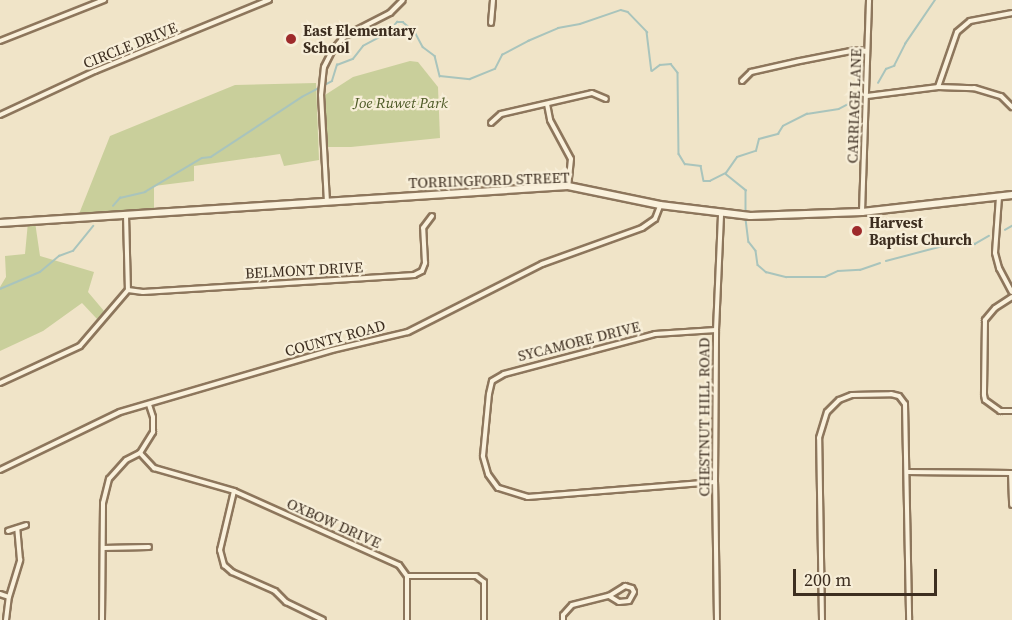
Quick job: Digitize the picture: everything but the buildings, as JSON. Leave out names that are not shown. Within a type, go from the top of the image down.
[{"type":"main road","name":"TORRINGFORD STREET","points":[[0,223],[568,186],[660,205],[746,216],[862,212],[1012,195]]},
{"type":"street","points":[[0,41],[104,0]]},
{"type":"street","name":"CIRCLE DRIVE","points":[[0,115],[95,72],[269,0]]},
{"type":"street","points":[[327,202],[321,95],[324,67],[332,51],[345,36],[390,12],[404,0]]},
{"type":"street","points":[[491,23],[493,0]]},
{"type":"street","name":"CARRIAGE LANE","points":[[862,212],[869,0]]},
{"type":"street","points":[[938,87],[957,32],[970,21],[1012,14]]},
{"type":"street","points":[[742,81],[751,72],[856,50],[867,51]]},
{"type":"street","points":[[867,96],[938,87],[974,88],[1001,96],[1012,107]]},
{"type":"street","points":[[491,123],[501,114],[592,93],[606,99]]},
{"type":"street","points":[[547,104],[550,120],[571,159],[568,186]]},
{"type":"street","points":[[999,197],[995,253],[999,268],[1012,292]]},
{"type":"street","name":"COUNTY ROAD","points":[[0,470],[120,412],[332,350],[408,332],[542,264],[642,228],[655,219],[660,205]]},
{"type":"street","name":"CHESTNUT HILL ROAD","points":[[717,620],[716,330],[721,214]]},
{"type":"street","points":[[0,383],[80,346],[128,290],[126,215]]},
{"type":"street","name":"BELMONT DRIVE","points":[[128,290],[143,292],[414,275],[422,271],[425,263],[423,228],[432,216]]},
{"type":"street","points":[[1012,297],[995,308],[986,320],[984,395],[985,400],[1000,411],[1012,411]]},
{"type":"street","name":"SYCAMORE DRIVE","points":[[715,482],[528,497],[498,488],[488,474],[483,456],[492,381],[504,374],[656,334],[716,330]]},
{"type":"street","points":[[822,620],[819,438],[827,412],[839,400],[852,395],[891,393],[899,396],[905,404],[909,620]]},
{"type":"street","points":[[102,620],[103,503],[109,479],[126,460],[140,453],[153,432],[153,417],[148,405]]},
{"type":"street","name":"OXBOW DRIVE","points":[[140,453],[154,468],[234,491],[399,565],[406,576]]},
{"type":"street","points":[[907,472],[1012,473],[1012,504]]},
{"type":"street","points":[[234,491],[220,550],[224,565],[232,572],[275,591],[286,602],[323,620]]},
{"type":"street","points":[[8,531],[26,525]]},
{"type":"street","points":[[6,620],[9,597],[20,560],[17,528]]},
{"type":"street","points":[[103,548],[149,547]]},
{"type":"street","points":[[407,620],[406,576],[476,576],[484,582],[484,620]]},
{"type":"street","points":[[563,620],[563,615],[572,605],[609,596],[625,586],[634,592],[629,601],[625,602],[609,596]]},
{"type":"street","points":[[0,594],[9,597]]},
{"type":"green space","name":"Joe Ruwet Park","points":[[410,61],[418,62],[438,87],[440,138],[351,147],[327,147],[325,95],[353,77]]},
{"type":"green space","points":[[316,83],[319,160],[284,166],[280,154],[194,166],[194,181],[154,186],[154,215],[77,219],[110,136],[235,85]]},
{"type":"green space","points":[[28,222],[35,222],[40,256],[94,272],[88,292],[104,311],[97,319],[82,303],[43,331],[0,351],[0,287],[6,277],[5,256],[25,254]]},
{"type":"waterway","points":[[878,83],[886,69],[894,66],[905,44],[935,0]]},
{"type":"waterway","points":[[113,206],[120,198],[145,192],[202,158],[211,157],[302,97],[332,81],[337,65],[353,59],[363,46],[389,32],[397,22],[403,22],[415,32],[423,47],[435,56],[440,76],[470,79],[495,69],[502,55],[558,28],[580,24],[621,10],[628,12],[647,32],[652,71],[660,65],[671,64],[678,73],[679,154],[685,164],[701,166],[704,181],[710,181],[726,173],[737,157],[756,151],[759,139],[778,134],[783,126],[807,114],[839,109],[856,100]]},
{"type":"waterway","points":[[726,174],[746,190],[746,214]]},
{"type":"waterway","points":[[746,219],[749,242],[756,251],[758,265],[766,272],[786,277],[825,277],[838,271],[860,270],[880,263]]},
{"type":"waterway","points":[[0,289],[40,272],[59,256],[73,251],[93,226]]},
{"type":"waterway","points":[[1005,230],[1012,226]]},
{"type":"waterway","points":[[886,261],[966,240],[975,244],[989,236]]},
{"type":"place","name":"East Elementary School","points":[[291,39]]},
{"type":"place","name":"Harvest Baptist Church","points":[[857,231]]}]
